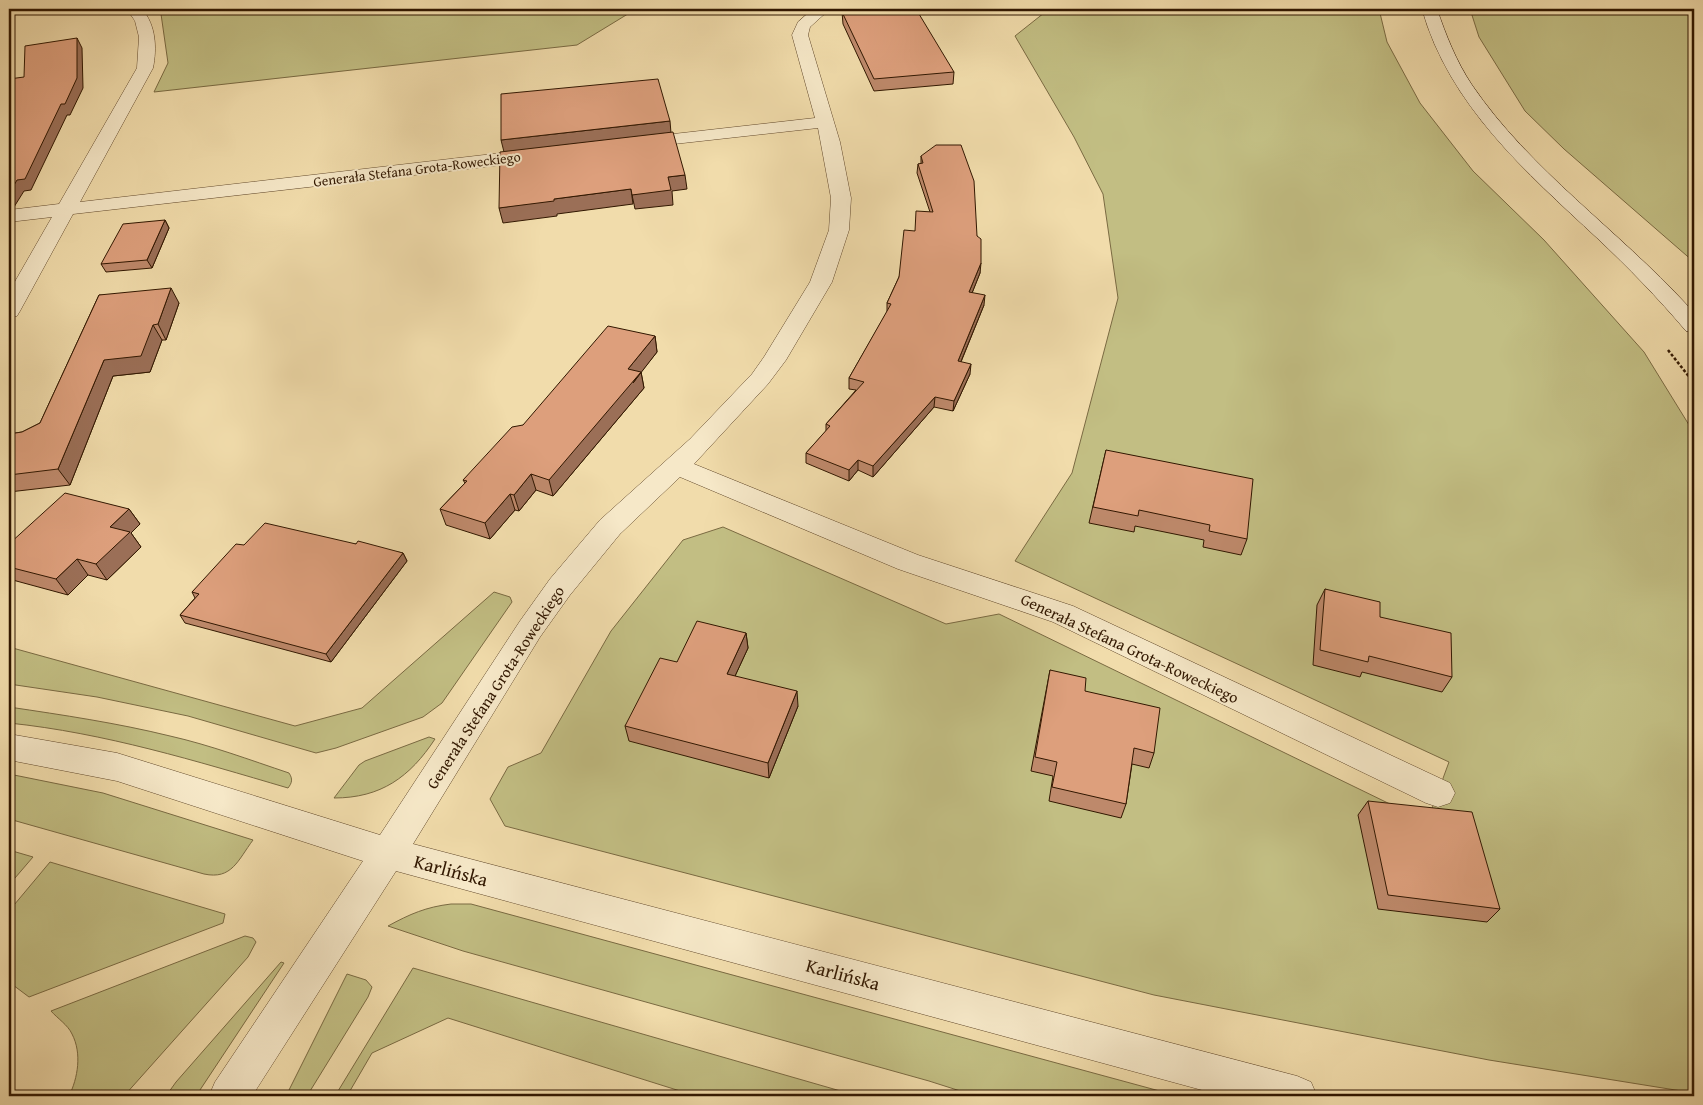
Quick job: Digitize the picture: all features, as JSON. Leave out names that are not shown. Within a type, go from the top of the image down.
[{"type":"street","points":[[9,311],[145,68],[147,55],[144,23],[134,9]]},
{"type":"street","name":"Generała Stefana Grota-Roweckiego","points":[[388,853],[530,629],[560,587],[610,527],[699,445],[760,379],[774,360],[821,282],[835,245],[842,205],[831,142],[800,36],[806,22],[822,9]]},
{"type":"street","points":[[1429,9],[1448,58],[1483,113],[1528,164],[1634,262],[1694,326]]},
{"type":"street","points":[[618,146],[825,122]]},
{"type":"street","name":"Generała Stefana Grota-Roweckiego","points":[[9,216],[549,154]]},
{"type":"street","name":"Generała Stefana Grota-Roweckiego","points":[[676,466],[906,561],[1034,602],[1063,614],[1438,793]]},
{"type":"street","name":"Karlińska","points":[[9,747],[116,767],[388,853],[1297,1096]]},
{"type":"street","points":[[228,1096],[388,853]]},
{"type":"path","points":[[1523,1096],[1522,1093],[1541,1096]]},
{"type":"shaded area","points":[[158,9],[636,9],[577,45],[154,92],[168,63],[161,14]]},
{"type":"shaded area","points":[[1049,9],[1379,9],[1387,42],[1420,103],[1473,171],[1544,240],[1644,352],[1694,433],[1694,1093],[1489,1060],[1154,995],[505,826],[490,799],[508,767],[541,753],[611,631],[683,540],[723,527],[946,624],[999,614],[1427,822],[1449,762],[1015,561],[1072,473],[1118,298],[1103,194],[1074,137],[1015,36]]},
{"type":"shaded area","points":[[1470,9],[1694,9],[1694,262],[1564,149],[1525,111],[1479,37]]},
{"type":"shaded area","points":[[494,592],[510,597],[512,602],[442,703],[423,717],[336,748],[316,753],[188,716],[97,697],[9,684],[9,647],[295,726],[362,708]]},
{"type":"shaded area","points":[[9,707],[110,723],[185,740],[289,773],[291,783],[288,788],[150,749],[80,734],[9,723]]},
{"type":"shaded area","points":[[429,737],[435,739],[415,764],[393,783],[366,794],[334,798],[359,765],[365,761]]},
{"type":"shaded area","points":[[9,774],[103,793],[253,840],[238,861],[228,871],[214,875],[204,874],[9,819]]},
{"type":"shaded area","points":[[9,850],[33,857],[9,885]]},
{"type":"shaded area","points":[[50,862],[225,914],[223,923],[29,997],[9,982],[9,911]]},
{"type":"shaded area","points":[[451,904],[471,904],[1178,1096],[976,1096],[929,1081],[463,951],[388,926],[418,912]]},
{"type":"shaded area","points":[[245,936],[253,938],[256,942],[248,957],[124,1096],[69,1096],[77,1073],[77,1049],[70,1031],[51,1011]]},
{"type":"shaded area","points":[[281,962],[284,963],[196,1096],[166,1096],[176,1082]]},
{"type":"shaded area","points":[[413,968],[858,1096],[696,1096],[448,1018],[372,1053],[347,1096],[335,1096]]},
{"type":"shaded area","points":[[347,974],[366,980],[372,987],[368,997],[307,1096],[286,1096]]},
{"type":"building","points":[[876,9],[916,9],[954,72],[874,79],[842,12],[871,12]]},
{"type":"building","points":[[77,38],[77,78],[65,104],[61,104],[25,179],[17,180],[9,194],[9,79],[24,77],[25,46]]},
{"type":"building","points":[[658,79],[670,121],[501,140],[501,94]]},
{"type":"building","points":[[673,132],[685,175],[668,177],[671,190],[632,195],[631,189],[499,208],[500,152]]},
{"type":"building","points":[[936,145],[961,145],[974,181],[977,236],[981,239],[981,263],[969,292],[985,295],[958,361],[971,364],[954,401],[935,397],[873,466],[858,460],[849,470],[806,453],[830,426],[826,424],[864,382],[849,378],[891,304],[887,303],[899,277],[904,230],[915,231],[916,211],[933,212],[918,164],[923,163],[921,156]]},
{"type":"building","points":[[165,220],[147,260],[101,264],[123,224]]},
{"type":"building","points":[[171,288],[158,324],[153,325],[141,356],[104,360],[58,469],[9,475],[9,434],[22,432],[40,423],[99,295]]},
{"type":"building","points":[[608,326],[655,336],[628,369],[641,372],[549,480],[531,474],[514,495],[510,494],[485,523],[440,509],[467,481],[463,480],[512,427],[523,425]]},
{"type":"building","points":[[1106,450],[1253,479],[1247,539],[1209,531],[1210,525],[1139,510],[1138,516],[1093,507]]},
{"type":"building","points":[[65,493],[129,509],[110,527],[130,532],[96,564],[77,559],[56,579],[9,567],[9,544]]},
{"type":"building","points":[[265,523],[356,544],[358,541],[403,553],[326,654],[180,615],[199,594],[192,592],[236,544],[244,545]]},
{"type":"building","points":[[1325,589],[1380,602],[1380,617],[1451,633],[1452,677],[1369,656],[1368,662],[1320,650]]},
{"type":"building","points":[[697,621],[746,633],[727,674],[797,691],[768,763],[625,726],[660,658],[677,662]]},
{"type":"building","points":[[1050,670],[1086,678],[1085,691],[1160,708],[1154,753],[1134,748],[1126,804],[1052,787],[1057,762],[1035,757]]},
{"type":"building","points":[[1368,801],[1472,812],[1500,909],[1388,895]]}]
